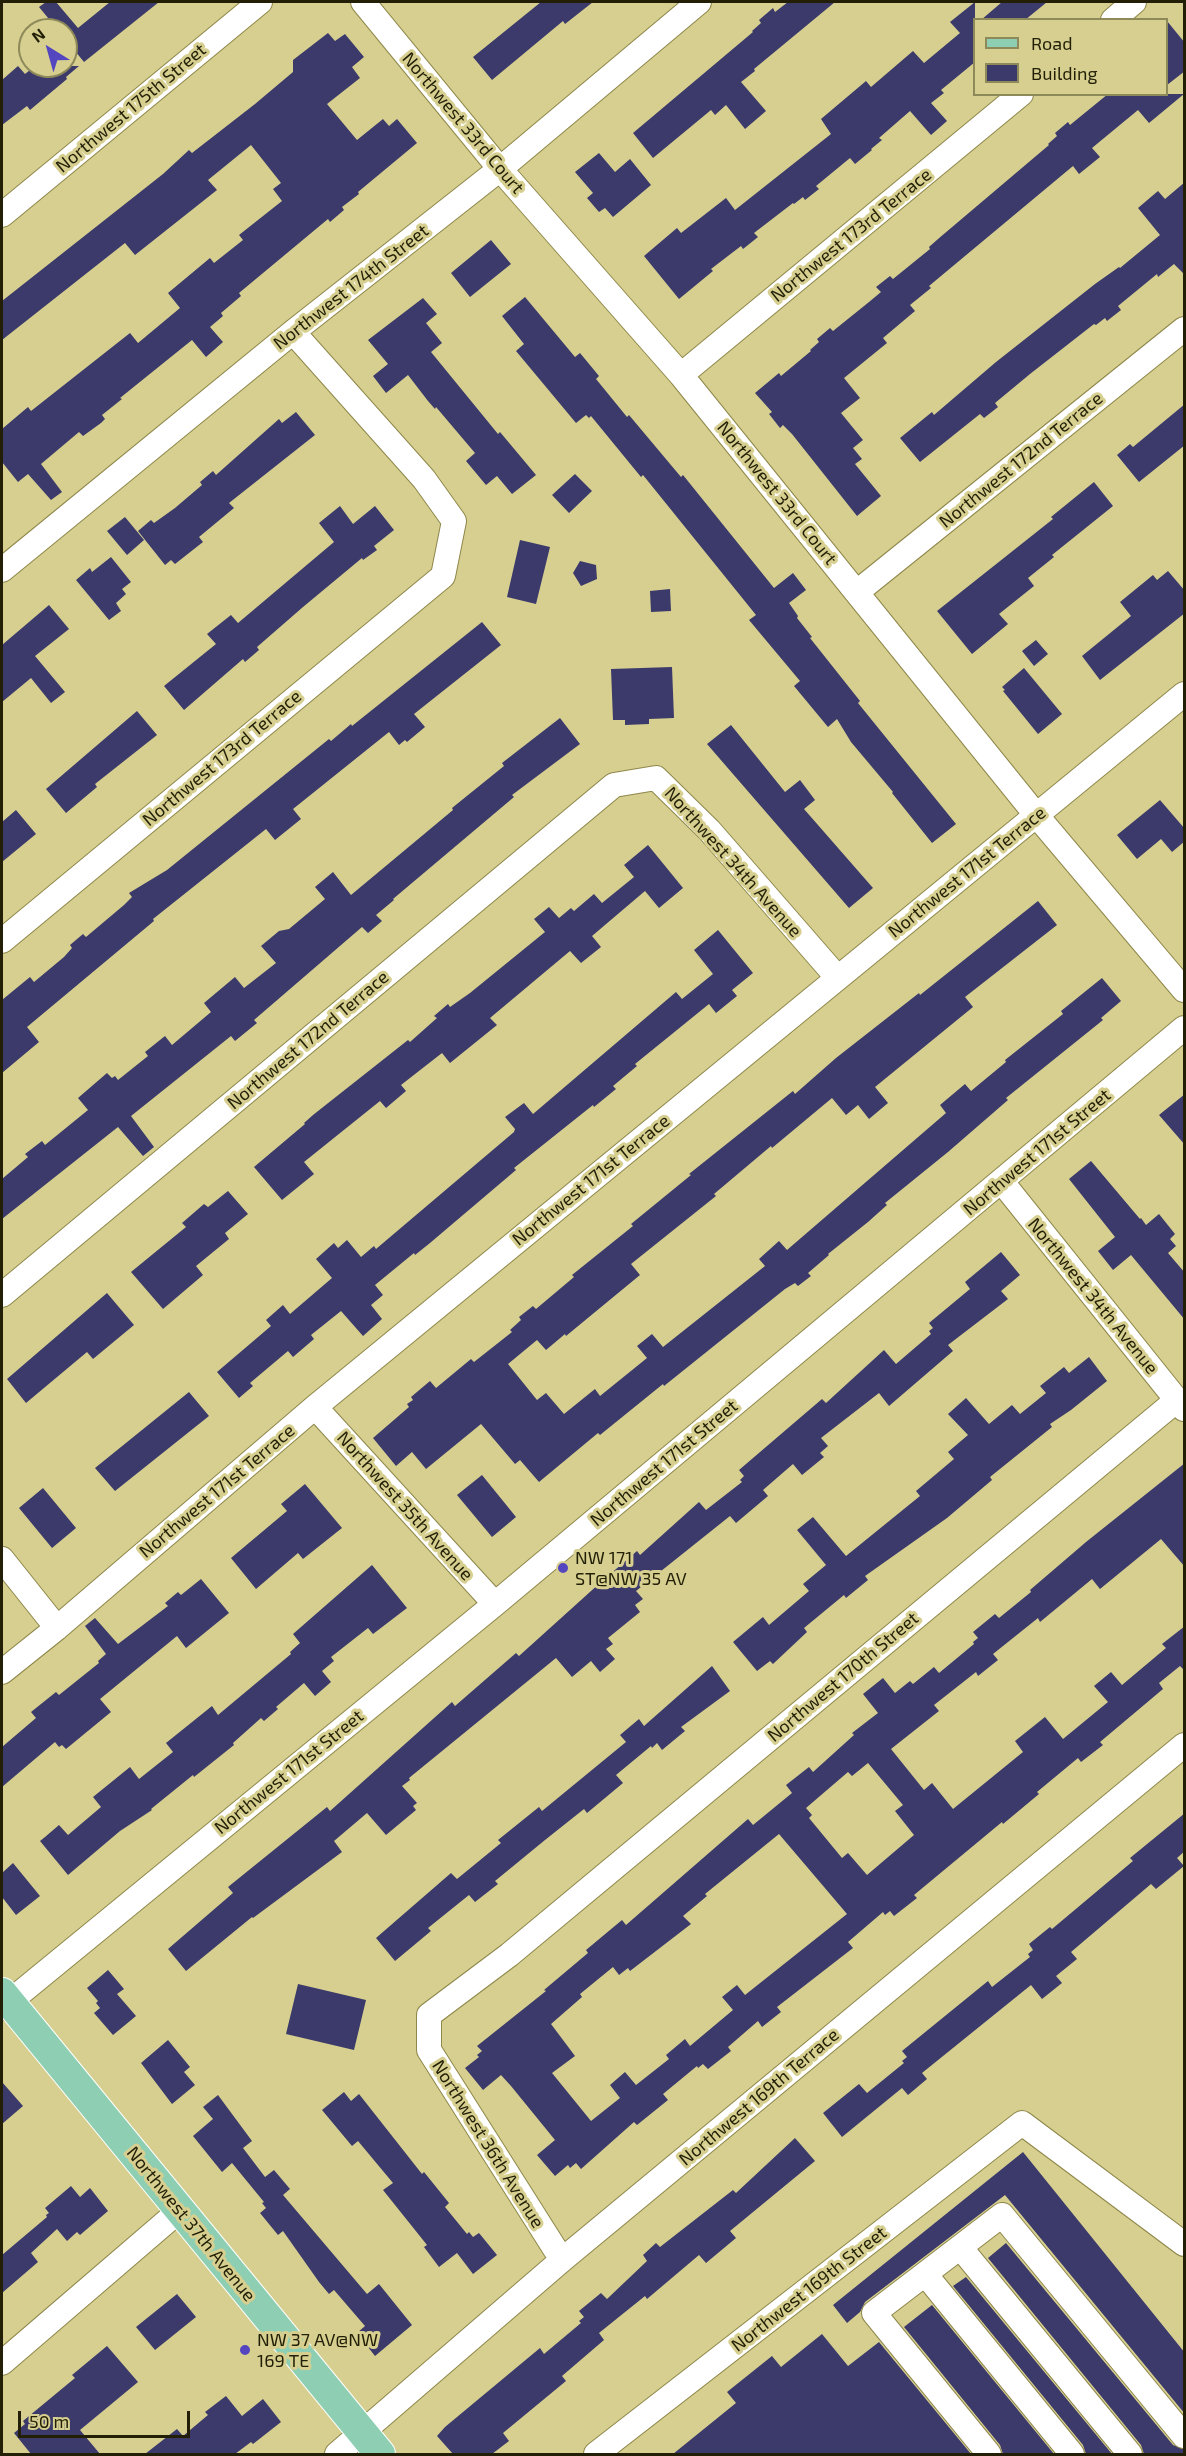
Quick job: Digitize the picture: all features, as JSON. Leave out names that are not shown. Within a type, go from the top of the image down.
[{"type":"main road","name":"Northwest 37th Avenue","points":[[4,2001],[180,2210],[372,2444]]},
{"type":"street","name":"Northwest 175th Street","points":[[2,215],[260,2]]},
{"type":"street","name":"Northwest 33rd Court","points":[[363,2],[500,169],[681,375],[1037,816],[1185,990]]},
{"type":"street","name":"Northwest 174th Street","points":[[2,570],[293,332],[500,169],[699,2]]},
{"type":"street","points":[[1115,18],[1134,2]]},
{"type":"street","name":"Northwest 173rd Terrace","points":[[681,375],[1020,96]]},
{"type":"street","name":"Northwest 172nd Terrace","points":[[857,592],[1185,329]]},
{"type":"street","name":"Northwest 173rd Terrace","points":[[2,941],[443,576],[454,522],[424,479],[293,332]]},
{"type":"street","name":"Northwest 171st Terrace","points":[[2,1672],[57,1628],[315,1407],[1185,694]]},
{"type":"street","name":"Northwest 34th Avenue","points":[[615,785],[656,778],[709,830],[837,977]]},
{"type":"street","name":"Northwest 172nd Terrace","points":[[2,1295],[615,785]]},
{"type":"street","name":"Northwest 171st Street","points":[[4,2001],[495,1604],[1185,1028]]},
{"type":"street","name":"Northwest 34th Avenue","points":[[1002,1182],[1181,1405]]},
{"type":"street","name":"Northwest 170th Street","points":[[509,1954],[1181,1405]]},
{"type":"street","name":"Northwest 35th Avenue","points":[[315,1407],[495,1604]]},
{"type":"street","points":[[2,1559],[57,1628]]},
{"type":"street","name":"Northwest 169th Terrace","points":[[337,2454],[372,2444],[562,2260],[1185,1745]]},
{"type":"street","name":"Northwest 36th Avenue","points":[[509,1954],[429,2015],[429,2050],[562,2260]]},
{"type":"street","name":"Northwest 169th Street","points":[[596,2454],[1022,2123],[1185,2244]]},
{"type":"street","points":[[2,2363],[180,2210]]},
{"type":"street","points":[[989,2454],[874,2313],[1002,2215],[1185,2436]]},
{"type":"street","points":[[960,2247],[1130,2454]]},
{"type":"street","points":[[925,2274],[1072,2454]]},
{"type":"building","points":[[46,2],[56,2],[70,18],[48,18],[39,7]]},
{"type":"building","points":[[110,2],[159,2],[84,62],[78,55],[78,28]]},
{"type":"building","points":[[541,2],[593,2],[565,24],[563,21],[492,80],[473,57]]},
{"type":"building","points":[[788,2],[835,2],[741,82],[766,111],[745,129],[726,105],[715,115],[711,110],[653,158],[633,133],[753,32],[761,23],[759,20],[773,8],[775,12]]},
{"type":"building","points":[[975,2],[973,64],[941,90],[944,93],[931,103],[947,121],[931,135],[910,111],[879,138],[882,140],[855,164],[850,158],[816,186],[819,189],[805,200],[803,197],[793,203],[754,233],[758,237],[743,249],[741,246],[711,269],[713,271],[679,299],[644,256],[677,228],[681,233],[726,198],[735,210],[831,134],[821,119],[866,81],[871,87],[913,51],[924,63],[960,33],[950,22]]},
{"type":"building","points":[[1002,2],[1047,2],[1027,18],[983,18]]},
{"type":"building","points":[[1168,22],[1185,43],[1185,71],[1168,84]]},
{"type":"building","points":[[328,33],[335,41],[345,34],[364,57],[352,67],[360,78],[327,104],[357,140],[383,119],[389,126],[397,119],[417,143],[358,192],[359,194],[342,207],[344,210],[330,222],[328,219],[239,293],[241,296],[221,313],[223,316],[210,327],[223,342],[206,357],[192,340],[120,398],[122,399],[102,415],[105,419],[101,423],[83,436],[79,432],[41,464],[62,492],[51,500],[28,474],[18,482],[2,462],[2,429],[28,407],[31,411],[130,333],[138,343],[180,308],[168,293],[210,258],[214,263],[243,240],[239,235],[282,201],[273,189],[281,183],[251,145],[208,180],[217,190],[135,255],[125,243],[2,340],[2,301],[163,174],[189,150],[192,153],[255,104],[293,72],[293,60]]},
{"type":"building","points":[[18,66],[18,78],[67,79],[30,110],[27,106],[2,125],[2,80]]},
{"type":"building","points":[[1184,94],[1149,123],[1138,110],[1092,148],[1100,157],[1079,174],[1073,166],[929,286],[931,288],[910,305],[915,311],[883,338],[887,343],[844,378],[860,398],[841,413],[863,440],[853,448],[862,459],[855,464],[881,496],[857,516],[792,434],[783,425],[780,428],[769,414],[772,412],[755,393],[779,373],[781,376],[811,351],[819,342],[817,339],[830,328],[833,331],[881,292],[876,287],[890,276],[893,279],[930,249],[929,247],[938,239],[1049,145],[1057,136],[1055,133],[1068,122],[1070,125],[1106,96]]},
{"type":"building","points":[[599,153],[615,172],[630,159],[651,185],[613,217],[605,208],[599,212],[587,198],[593,193],[575,172]]},
{"type":"building","points":[[1185,182],[1185,275],[1174,264],[1158,277],[1157,274],[1118,306],[1121,310],[1107,321],[1105,318],[1096,325],[1094,324],[995,403],[998,407],[984,418],[980,414],[920,462],[900,438],[932,412],[934,415],[996,362],[1160,235],[1138,208],[1158,191],[1165,199]]},
{"type":"building","points":[[491,240],[511,264],[470,297],[451,273]]},
{"type":"building","points":[[525,297],[575,357],[580,353],[599,376],[596,379],[627,417],[629,415],[681,477],[683,475],[774,588],[793,573],[806,590],[789,603],[798,616],[797,618],[860,701],[858,703],[956,824],[932,843],[851,742],[837,719],[828,727],[794,686],[800,681],[749,620],[756,615],[643,475],[641,477],[591,416],[589,418],[586,415],[576,423],[516,351],[524,344],[502,316]]},
{"type":"building","points":[[423,298],[437,314],[426,323],[442,343],[431,352],[498,434],[500,432],[536,475],[512,494],[497,476],[486,485],[466,461],[475,453],[408,375],[386,393],[373,376],[388,364],[368,340]]},
{"type":"building","points":[[1185,404],[1185,445],[1139,482],[1117,455],[1130,444],[1133,447]]},
{"type":"building","points":[[296,412],[315,435],[229,503],[234,508],[199,537],[203,542],[175,564],[171,560],[165,565],[138,531],[151,520],[154,523],[175,508],[202,485],[200,482],[213,471],[216,475],[279,419],[282,423]]},
{"type":"building","points":[[575,474],[592,491],[569,513],[552,495]]},
{"type":"building","points":[[1094,482],[1113,506],[1052,555],[1054,557],[1028,578],[1034,586],[999,614],[1008,624],[972,654],[937,611],[1053,519],[1051,517]]},
{"type":"building","points":[[340,506],[353,524],[375,506],[394,530],[374,546],[377,550],[363,560],[362,558],[257,647],[259,650],[245,662],[243,659],[184,710],[164,686],[216,644],[207,634],[231,615],[238,623],[334,542],[319,523]]},
{"type":"building","points":[[125,517],[144,540],[127,555],[107,531]]},
{"type":"building","points":[[520,540],[550,547],[536,604],[507,597]]},
{"type":"building","points":[[111,557],[131,582],[122,589],[126,594],[116,603],[121,611],[109,620],[76,580],[90,568],[92,572]]},
{"type":"building","points":[[580,561],[596,565],[597,579],[581,586],[573,573]]},
{"type":"building","points":[[1168,571],[1185,591],[1185,613],[1100,680],[1082,656],[1131,616],[1120,602],[1153,575],[1157,580]]},
{"type":"building","points":[[670,589],[671,611],[651,612],[650,591]]},
{"type":"building","points":[[49,605],[69,629],[35,656],[65,692],[51,703],[31,678],[2,702],[2,645]]},
{"type":"building","points":[[482,622],[501,645],[414,714],[425,727],[407,742],[405,740],[399,745],[389,732],[293,809],[301,819],[275,840],[266,829],[153,919],[154,921],[27,1027],[39,1042],[2,1073],[2,1000],[30,977],[34,982],[64,957],[72,948],[70,945],[83,934],[86,937],[124,905],[132,897],[129,893],[167,870],[329,739],[331,741],[351,724],[352,726]]},
{"type":"building","points":[[1036,640],[1048,654],[1034,666],[1022,651]]},
{"type":"building","points":[[672,667],[674,718],[649,719],[649,724],[625,725],[625,720],[613,720],[611,669]]},
{"type":"building","points":[[1024,668],[1062,714],[1038,734],[1002,687]]},
{"type":"building","points":[[137,711],[157,735],[95,784],[97,787],[66,813],[46,789]]},
{"type":"building","points":[[560,718],[580,744],[512,795],[514,797],[393,899],[376,915],[382,921],[368,933],[362,927],[254,1020],[257,1023],[235,1041],[231,1036],[131,1116],[154,1147],[143,1156],[118,1127],[2,1219],[2,1179],[28,1157],[25,1154],[42,1141],[45,1145],[88,1110],[78,1098],[107,1073],[118,1080],[148,1056],[145,1052],[165,1036],[172,1045],[211,1012],[204,1003],[235,977],[244,988],[276,963],[261,946],[279,931],[289,929],[325,899],[315,887],[333,872],[351,895],[504,766],[502,763]]},
{"type":"building","points":[[731,725],[785,792],[800,780],[815,800],[804,809],[873,888],[849,908],[707,744]]},
{"type":"building","points":[[1160,800],[1185,829],[1185,841],[1172,852],[1161,839],[1137,859],[1117,835]]},
{"type":"building","points":[[16,810],[36,834],[2,862],[2,822]]},
{"type":"building","points":[[648,845],[683,888],[659,908],[645,891],[592,936],[601,947],[581,963],[570,951],[490,1018],[497,1025],[450,1063],[442,1053],[401,1085],[406,1091],[386,1108],[380,1101],[304,1162],[314,1174],[282,1200],[254,1167],[313,1115],[408,1040],[410,1042],[437,1018],[434,1016],[448,1004],[450,1007],[470,993],[545,932],[534,919],[549,907],[559,918],[571,908],[574,911],[594,894],[602,903],[634,877],[624,865]]},
{"type":"building","points":[[1038,901],[1057,925],[965,997],[973,1007],[875,1087],[888,1103],[869,1119],[858,1105],[846,1115],[832,1098],[772,1148],[771,1146],[714,1194],[716,1196],[631,1264],[640,1275],[566,1336],[565,1334],[546,1350],[537,1340],[508,1364],[537,1400],[546,1393],[564,1414],[595,1389],[600,1396],[647,1358],[637,1346],[652,1334],[663,1347],[765,1266],[759,1259],[779,1241],[787,1250],[946,1113],[940,1105],[965,1084],[971,1091],[1102,978],[1121,1001],[1101,1018],[1103,1020],[1006,1098],[1008,1100],[885,1203],[887,1205],[808,1273],[811,1276],[798,1286],[795,1283],[785,1289],[664,1386],[663,1384],[600,1435],[598,1433],[539,1482],[520,1460],[515,1464],[481,1424],[426,1469],[412,1452],[396,1466],[373,1438],[409,1407],[407,1404],[413,1400],[411,1397],[430,1381],[436,1388],[471,1359],[474,1362],[512,1332],[510,1330],[521,1320],[519,1317],[533,1306],[536,1309],[574,1277],[572,1275],[691,1175],[689,1174],[793,1091],[795,1094],[836,1058],[919,993],[920,995]]},
{"type":"building","points":[[718,930],[753,973],[732,990],[737,996],[716,1013],[709,1004],[635,1064],[637,1066],[613,1086],[616,1089],[514,1168],[516,1170],[430,1243],[375,1285],[383,1295],[371,1305],[382,1319],[363,1336],[341,1311],[311,1335],[314,1339],[293,1357],[288,1351],[250,1383],[253,1386],[239,1398],[217,1372],[271,1326],[266,1320],[283,1305],[290,1314],[332,1278],[316,1259],[334,1243],[338,1248],[347,1240],[361,1257],[374,1246],[376,1249],[514,1132],[515,1129],[505,1117],[524,1103],[533,1114],[676,992],[682,999],[713,974],[694,950]]},
{"type":"building","points":[[1185,1094],[1185,1145],[1159,1115]]},
{"type":"building","points":[[1091,1161],[1146,1225],[1159,1214],[1175,1234],[1170,1239],[1176,1246],[1168,1253],[1185,1273],[1185,1320],[1131,1255],[1113,1270],[1098,1251],[1115,1237],[1069,1179]]},
{"type":"building","points":[[228,1191],[248,1214],[225,1233],[229,1239],[196,1266],[203,1275],[163,1309],[131,1272],[186,1227],[182,1223],[204,1204],[208,1207]]},
{"type":"building","points":[[1001,1252],[1020,1275],[1001,1291],[1008,1299],[948,1345],[953,1351],[889,1406],[879,1393],[821,1438],[828,1446],[820,1453],[824,1457],[802,1475],[793,1464],[763,1490],[768,1496],[736,1523],[730,1516],[636,1591],[643,1599],[635,1605],[640,1612],[608,1638],[613,1644],[606,1649],[615,1659],[600,1672],[591,1661],[572,1677],[556,1658],[409,1778],[410,1780],[402,1786],[417,1803],[413,1806],[416,1810],[386,1835],[367,1813],[334,1841],[342,1852],[252,1917],[186,1971],[168,1949],[233,1893],[228,1887],[327,1807],[330,1811],[452,1702],[455,1706],[516,1653],[519,1656],[637,1551],[640,1555],[699,1502],[706,1510],[742,1482],[740,1480],[744,1476],[739,1470],[822,1399],[826,1403],[884,1350],[896,1364],[931,1334],[929,1331],[933,1328],[929,1323],[970,1289],[965,1282]]},
{"type":"building","points":[[107,1293],[134,1325],[93,1359],[87,1352],[26,1403],[7,1379]]},
{"type":"building","points":[[1089,1357],[1107,1381],[1050,1424],[1052,1427],[990,1477],[992,1480],[947,1518],[865,1576],[868,1580],[846,1598],[844,1595],[804,1628],[807,1632],[773,1664],[770,1661],[757,1671],[733,1642],[763,1617],[769,1625],[809,1591],[803,1584],[826,1565],[797,1530],[813,1517],[846,1556],[920,1496],[916,1491],[954,1459],[948,1452],[968,1435],[948,1414],[966,1398],[989,1424],[1012,1405],[1020,1414],[1046,1393],[1040,1386],[1064,1367],[1069,1373]]},
{"type":"building","points":[[189,1392],[209,1416],[115,1491],[95,1468]]},
{"type":"building","points":[[1185,1463],[1185,1567],[1161,1539],[1100,1589],[1092,1579],[1040,1622],[1038,1618],[993,1654],[998,1660],[978,1676],[976,1672],[934,1705],[939,1711],[891,1749],[924,1790],[932,1783],[953,1809],[1023,1752],[1015,1741],[1045,1717],[1063,1739],[1108,1702],[1094,1686],[1111,1672],[1122,1685],[1166,1648],[1162,1644],[1185,1626],[1185,1671],[1180,1666],[1159,1683],[1163,1689],[1100,1742],[1103,1745],[1081,1762],[1078,1758],[1037,1792],[1039,1794],[914,1895],[917,1898],[894,1916],[890,1911],[885,1915],[883,1912],[848,1942],[853,1948],[777,2007],[781,2012],[762,2027],[758,2021],[728,2047],[731,2051],[708,2069],[703,2064],[698,2068],[697,2066],[663,2094],[668,2100],[637,2125],[634,2122],[581,2169],[576,2163],[570,2168],[568,2165],[555,2176],[537,2155],[555,2140],[511,2086],[501,2075],[483,2090],[465,2068],[479,2057],[477,2055],[482,2051],[477,2046],[546,1991],[544,1990],[588,1953],[586,1950],[622,1920],[626,1925],[748,1819],[753,1825],[792,1793],[786,1785],[809,1767],[813,1772],[854,1735],[852,1733],[878,1713],[863,1694],[883,1678],[895,1693],[910,1681],[913,1684],[934,1667],[939,1673],[974,1644],[973,1642],[978,1638],[973,1632],[995,1614],[999,1618],[1086,1542]],"holes":[[[868,1763],[903,1805],[895,1811],[914,1835],[867,1875],[848,1853],[842,1858],[809,1818],[812,1815],[806,1808],[848,1772],[852,1776]],[[779,1834],[847,1914],[745,1995],[737,1985],[722,1997],[733,2010],[690,2046],[685,2039],[666,2055],[669,2059],[636,2085],[625,2072],[610,2085],[620,2098],[591,2121],[552,2073],[575,2056],[551,2024],[582,1997],[580,1994],[613,1967],[619,1975],[628,1968],[630,1971],[691,1924],[683,1916],[707,1896],[705,1894]]]},
{"type":"building","points":[[482,1475],[516,1517],[492,1537],[457,1495]]},
{"type":"building","points":[[305,1484],[342,1528],[303,1559],[298,1553],[256,1589],[231,1558],[287,1511],[281,1504]]},
{"type":"building","points":[[43,1488],[76,1528],[52,1548],[19,1508]]},
{"type":"building","points":[[372,1565],[407,1608],[373,1634],[368,1628],[331,1657],[334,1661],[322,1671],[331,1682],[315,1696],[304,1683],[276,1707],[278,1709],[264,1721],[261,1718],[233,1743],[234,1745],[194,1777],[193,1775],[152,1810],[120,1831],[68,1875],[40,1841],[59,1825],[68,1835],[101,1807],[93,1797],[130,1767],[139,1779],[173,1752],[166,1743],[212,1706],[218,1715],[291,1654],[290,1652],[300,1643],[293,1634]]},
{"type":"building","points":[[201,1579],[229,1613],[186,1648],[177,1636],[100,1699],[111,1712],[66,1749],[62,1745],[59,1747],[55,1742],[2,1787],[2,1747],[36,1718],[31,1712],[56,1692],[59,1695],[99,1663],[98,1661],[106,1654],[85,1626],[95,1618],[118,1644],[168,1606],[165,1603],[178,1592],[181,1595]]},
{"type":"building","points":[[712,1666],[730,1691],[681,1727],[685,1731],[662,1750],[657,1743],[652,1748],[651,1746],[616,1775],[623,1783],[587,1813],[584,1809],[545,1840],[495,1881],[498,1884],[475,1902],[469,1895],[428,1928],[431,1931],[395,1961],[376,1938],[451,1873],[457,1879],[501,1843],[498,1840],[539,1807],[542,1811],[626,1742],[620,1735],[639,1719],[644,1726]]},
{"type":"building","points":[[1185,1813],[1185,1851],[1177,1858],[1184,1866],[1156,1889],[1151,1884],[1071,1952],[1077,1959],[1056,1976],[1062,1983],[1042,1999],[1031,1985],[922,2073],[927,2079],[908,2095],[902,2088],[842,2137],[823,2113],[859,2084],[867,2093],[904,2063],[902,2061],[907,2057],[902,2051],[988,1981],[992,1987],[1030,1957],[1028,1954],[1033,1950],[1029,1944],[1050,1927],[1052,1929],[1133,1861],[1130,1858]]},
{"type":"building","points":[[13,1863],[40,1896],[16,1915],[2,1897],[2,1873]]},
{"type":"building","points":[[108,1970],[124,1989],[117,1994],[136,2016],[113,2035],[94,2013],[100,2008],[96,2003],[98,2001],[87,1988]]},
{"type":"building","points":[[298,1984],[366,2000],[354,2050],[286,2034]]},
{"type":"building","points":[[168,2040],[190,2067],[184,2072],[195,2085],[172,2104],[141,2063]]},
{"type":"building","points":[[2,2082],[23,2106],[2,2124]]},
{"type":"building","points":[[344,2092],[351,2101],[359,2094],[422,2174],[424,2172],[449,2203],[445,2207],[467,2234],[469,2232],[473,2237],[479,2233],[497,2255],[473,2274],[457,2253],[439,2267],[424,2247],[427,2245],[383,2190],[393,2183],[358,2141],[352,2146],[322,2110]]},
{"type":"building","points":[[218,2095],[252,2141],[243,2148],[265,2177],[274,2170],[290,2189],[283,2195],[367,2294],[379,2284],[412,2325],[375,2356],[357,2333],[365,2326],[334,2290],[329,2294],[283,2231],[278,2235],[260,2213],[266,2208],[262,2203],[264,2202],[232,2163],[222,2172],[193,2136],[213,2119],[203,2107]]},
{"type":"building","points":[[795,2138],[815,2161],[730,2231],[736,2238],[706,2263],[699,2255],[647,2299],[645,2296],[599,2333],[604,2340],[562,2376],[566,2381],[503,2433],[509,2441],[492,2454],[453,2454],[437,2436],[540,2348],[544,2354],[581,2323],[579,2321],[584,2317],[579,2311],[601,2293],[607,2299],[647,2261],[643,2255],[656,2243],[660,2247],[733,2190],[736,2193]]},
{"type":"building","points":[[1023,2152],[1185,2353],[1185,2414],[1005,2195],[865,2302],[860,2312],[847,2323],[833,2305]]},
{"type":"building","points":[[71,2186],[80,2197],[90,2188],[108,2211],[80,2235],[77,2232],[67,2241],[57,2229],[31,2253],[38,2262],[2,2293],[2,2255],[47,2217],[49,2213],[45,2208]]},
{"type":"building","points":[[1006,2243],[1173,2445],[1185,2450],[1185,2454],[1144,2454],[1141,2445],[988,2258]]},
{"type":"building","points":[[966,2277],[1112,2454],[1086,2454],[1083,2445],[953,2286]]},
{"type":"building","points":[[177,2294],[196,2317],[155,2350],[136,2327]]},
{"type":"building","points":[[932,2305],[1054,2454],[1003,2454],[1000,2445],[904,2327]]},
{"type":"building","points":[[822,2334],[848,2366],[879,2342],[971,2454],[673,2454],[736,2403],[727,2392],[772,2356],[781,2367]]},
{"type":"building","points":[[107,2346],[138,2382],[80,2430],[100,2454],[31,2454],[14,2433],[25,2424],[23,2421],[75,2378],[72,2375]]},
{"type":"building","points":[[226,2396],[242,2416],[263,2399],[281,2422],[253,2444],[251,2442],[235,2454],[145,2454],[177,2429],[183,2436],[208,2415],[205,2412]]},
{"type":"place","name":"NW 171 ST@NW 35 AV","points":[[563,1568]]},
{"type":"place","name":"NW 37 AV@NW 169 TE","points":[[245,2350]]}]
